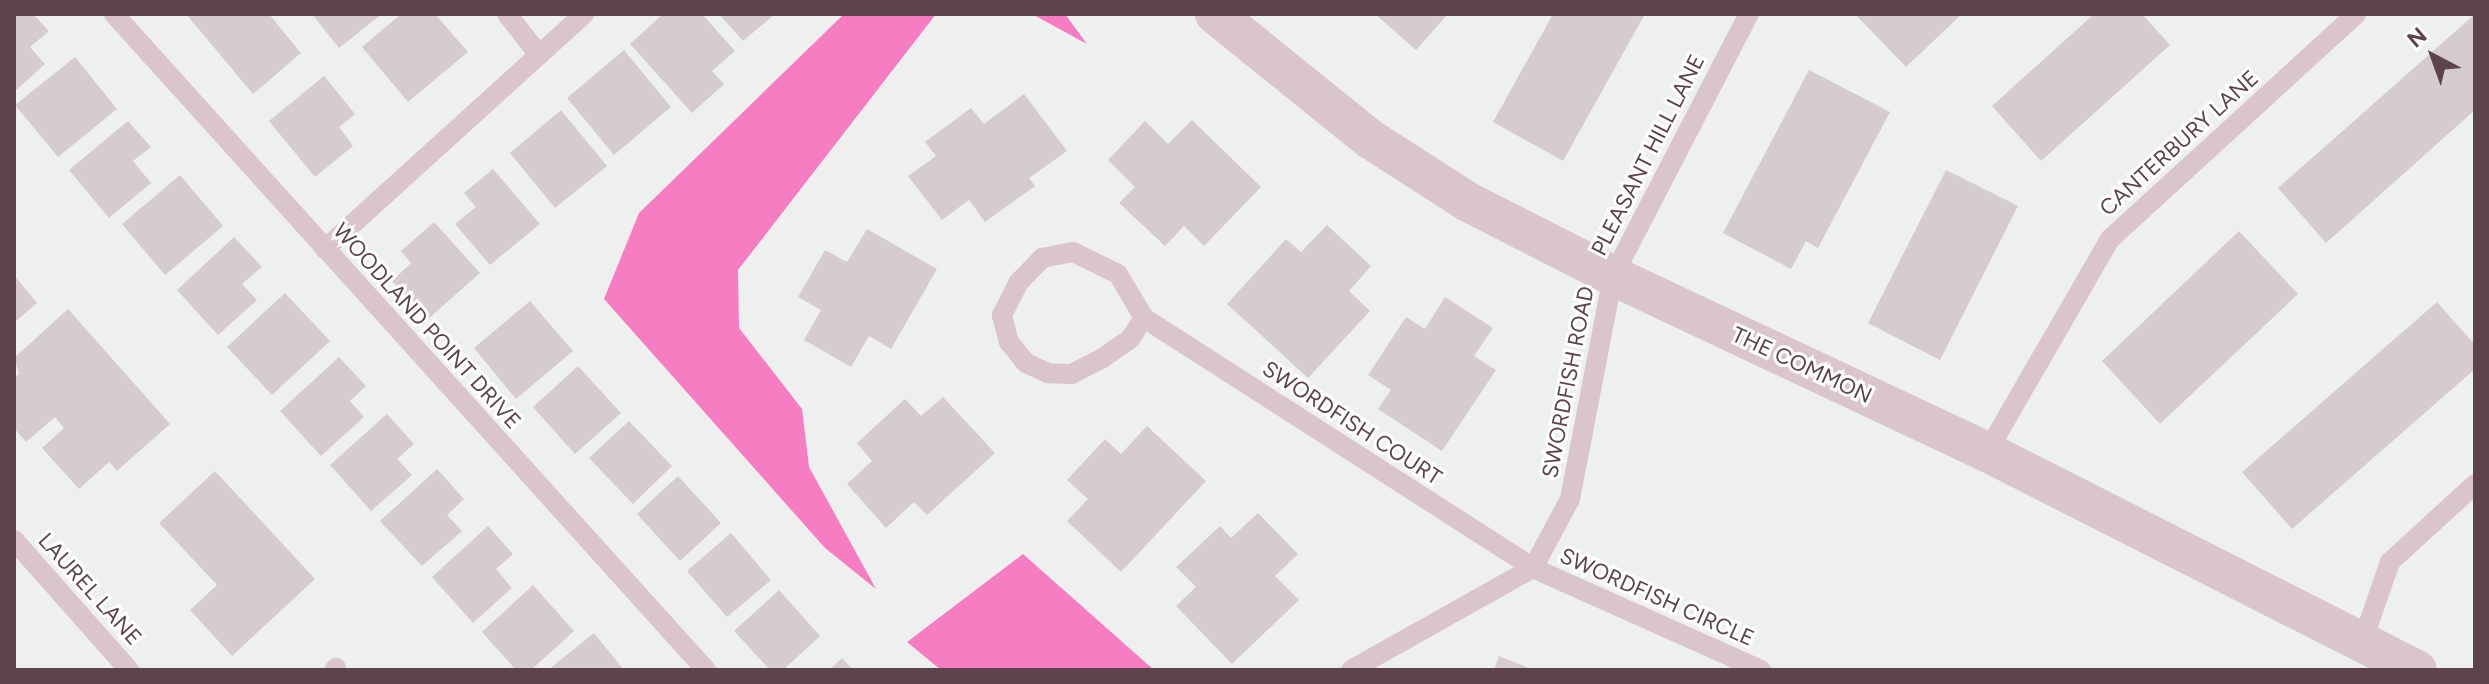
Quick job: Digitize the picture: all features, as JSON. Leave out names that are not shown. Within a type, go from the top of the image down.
[{"type":"street","name":"THE COMMON","points":[[1215,14],[1370,139],[1468,202],[1613,276],[1987,452],[2417,670]]},
{"type":"lane","name":"WOODLAND POINT DRIVE","points":[[114,14],[706,670]]},
{"type":"lane","points":[[507,14],[539,55]]},
{"type":"lane","points":[[325,249],[584,14]]},
{"type":"lane","name":"PLEASANT HILL LANE","points":[[1613,276],[1749,14]]},
{"type":"lane","name":"CANTERBURY LANE","points":[[1987,452],[2110,239],[2356,14]]},
{"type":"lane","points":[[1073,252],[1118,274],[1144,318],[1130,339],[1103,358],[1072,374],[1060,374],[1026,363],[1009,342],[1002,315],[1018,283],[1042,258],[1073,252]]},
{"type":"lane","name":"SWORDFISH ROAD","points":[[1533,568],[1570,499],[1613,276]]},
{"type":"lane","name":"SWORDFISH COURT","points":[[1144,318],[1533,568]]},
{"type":"lane","points":[[2363,640],[2390,562],[2475,484]]},
{"type":"lane","name":"LAUREL LANE","points":[[14,540],[129,670]]},
{"type":"lane","points":[[1351,670],[1533,568]]},
{"type":"lane","name":"SWORDFISH CIRCLE","points":[[1533,568],[1761,670]]},
{"type":"shaded area","points":[[844,14],[936,14],[738,270],[739,328],[802,409],[809,467],[876,589],[825,548],[604,299],[639,213]]},
{"type":"shaded area","points":[[1032,14],[1065,14],[1087,44]]},
{"type":"shaded area","points":[[1023,554],[1154,670],[941,670],[907,642]]},
{"type":"building","points":[[14,14],[33,14],[49,31],[30,47],[45,64],[14,92]]},
{"type":"building","points":[[186,14],[269,14],[301,53],[253,94]]},
{"type":"building","points":[[312,14],[382,14],[339,48]]},
{"type":"building","points":[[401,14],[435,14],[468,52],[408,102],[362,47]]},
{"type":"building","points":[[663,14],[702,14],[735,51],[712,71],[724,84],[692,113],[630,44]]},
{"type":"building","points":[[719,14],[775,14],[743,41]]},
{"type":"building","points":[[1375,14],[1448,14],[1416,50]]},
{"type":"building","points":[[1553,14],[1645,14],[1563,161],[1493,122]]},
{"type":"building","points":[[1855,14],[1962,14],[1906,67]]},
{"type":"building","points":[[2094,14],[2142,14],[2170,45],[2041,161],[1992,106]]},
{"type":"building","points":[[2475,14],[2475,110],[2326,243],[2278,188]]},
{"type":"building","points":[[624,50],[671,107],[614,155],[567,98]]},
{"type":"building","points":[[75,57],[117,109],[58,157],[15,105]]},
{"type":"building","points":[[1809,70],[1890,112],[1818,248],[1806,241],[1791,269],[1723,233]]},
{"type":"building","points":[[324,76],[355,114],[339,127],[353,146],[315,177],[269,121]]},
{"type":"building","points":[[1024,94],[1067,151],[1029,178],[1035,186],[985,222],[969,200],[942,220],[908,176],[936,156],[925,142],[971,108],[984,124]]},
{"type":"building","points":[[561,110],[607,166],[555,208],[510,153]]},
{"type":"building","points":[[1192,120],[1261,187],[1204,246],[1184,226],[1165,246],[1119,203],[1135,187],[1108,160],[1145,121],[1168,144]]},
{"type":"building","points":[[128,121],[151,147],[133,161],[151,183],[109,218],[69,170]]},
{"type":"building","points":[[493,169],[540,224],[490,265],[455,224],[476,207],[464,193]]},
{"type":"building","points":[[1946,170],[2018,206],[1940,360],[1868,323]]},
{"type":"building","points":[[180,175],[223,226],[165,275],[122,224]]},
{"type":"building","points":[[434,222],[480,273],[427,320],[392,281],[411,263],[401,251]]},
{"type":"building","points":[[1327,225],[1371,266],[1349,291],[1370,311],[1308,378],[1227,304],[1286,239],[1301,252]]},
{"type":"building","points":[[867,229],[937,269],[891,349],[869,336],[851,367],[804,340],[821,310],[798,297],[825,250],[847,262]]},
{"type":"building","points":[[2239,231],[2298,294],[2160,424],[2102,361]]},
{"type":"building","points":[[234,237],[262,267],[242,284],[257,300],[218,335],[177,290]]},
{"type":"building","points":[[14,275],[37,303],[14,323]]},
{"type":"building","points":[[285,293],[330,341],[272,395],[227,347]]},
{"type":"building","points":[[1445,297],[1493,328],[1474,356],[1496,370],[1442,451],[1378,409],[1391,390],[1368,375],[1406,317],[1425,329]]},
{"type":"building","points":[[530,301],[573,351],[516,399],[474,348]]},
{"type":"building","points":[[2437,302],[2475,345],[2475,369],[2292,529],[2242,472]]},
{"type":"building","points":[[68,309],[170,424],[117,471],[109,462],[79,489],[42,448],[64,428],[55,417],[26,442],[14,428],[14,378],[19,374],[14,358]]},
{"type":"building","points":[[339,357],[366,386],[350,401],[364,417],[321,456],[280,411]]},
{"type":"building","points":[[578,366],[621,413],[575,454],[533,407]]},
{"type":"building","points":[[943,397],[995,453],[927,515],[914,502],[886,528],[847,484],[872,461],[857,443],[905,399],[921,416]]},
{"type":"building","points":[[387,414],[414,444],[397,459],[412,475],[371,511],[330,465]]},
{"type":"building","points":[[629,421],[672,466],[633,504],[589,458]]},
{"type":"building","points":[[1147,426],[1206,481],[1121,572],[1067,521],[1088,499],[1067,480],[1105,439],[1121,454]]},
{"type":"building","points":[[437,469],[464,499],[447,515],[462,531],[422,566],[380,521]]},
{"type":"building","points":[[215,471],[315,579],[232,656],[190,610],[217,585],[159,523]]},
{"type":"building","points":[[678,476],[721,523],[680,561],[637,514]]},
{"type":"building","points":[[1258,513],[1298,554],[1275,576],[1299,600],[1232,664],[1176,606],[1196,587],[1176,567],[1220,526],[1231,538]]},
{"type":"building","points":[[488,526],[513,554],[496,569],[512,588],[473,623],[432,577]]},
{"type":"building","points":[[731,533],[771,580],[727,617],[687,571]]},
{"type":"building","points":[[533,585],[574,631],[531,670],[516,670],[482,632]]},
{"type":"building","points":[[779,590],[820,636],[783,670],[770,670],[734,631]]},
{"type":"building","points":[[594,633],[624,670],[548,670]]},
{"type":"building","points":[[1499,656],[1533,670],[1494,670]]},
{"type":"building","points":[[842,658],[853,670],[829,670]]}]
